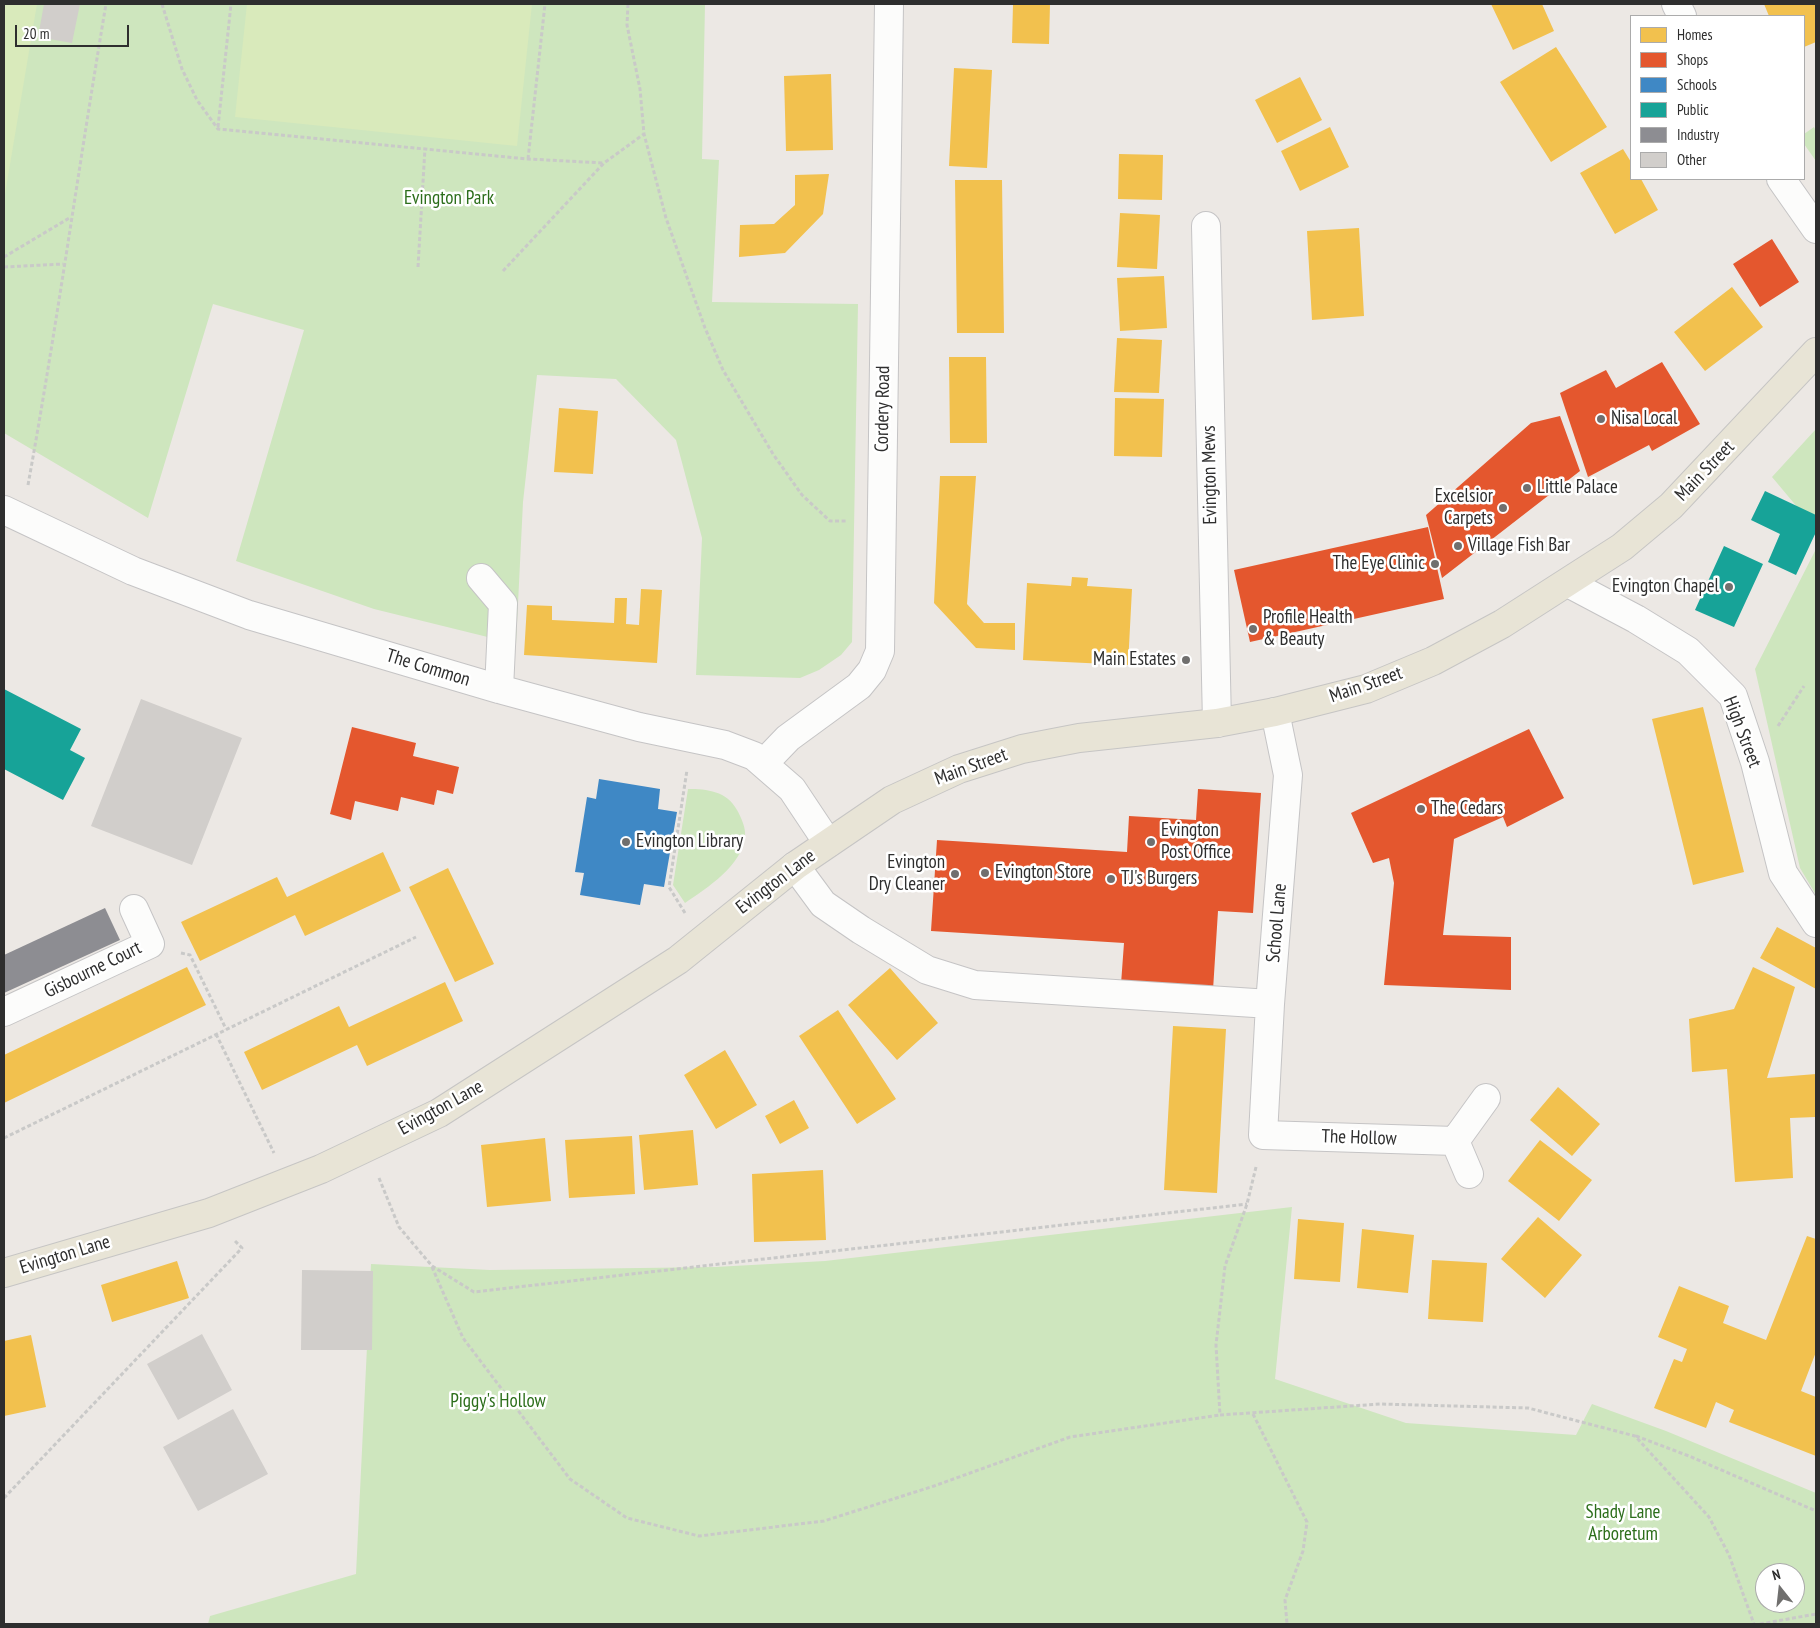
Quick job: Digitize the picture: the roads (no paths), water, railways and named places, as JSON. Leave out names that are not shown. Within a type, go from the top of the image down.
[{"type":"main road","name":"Main Street","points":[[828,843],[892,800],[959,769],[1022,749],[1079,738],[1216,723],[1275,712],[1366,689],[1433,661],[1502,624],[1622,547],[1671,506],[1816,352]]},
{"type":"main road","name":"Evington Lane","points":[[4,1273],[209,1213],[321,1169],[439,1112],[670,966],[703,941],[754,897],[828,843]]},
{"type":"street","name":"Cordery Road","points":[[764,763],[788,738],[859,686],[872,670],[880,651],[889,4]]},
{"type":"street","points":[[1782,180],[1816,229]]},
{"type":"street","name":"Evington Mews","points":[[1206,226],[1216,723]]},
{"type":"street","name":"The Common","points":[[13,515],[133,571],[249,615],[499,689],[596,716],[725,745],[754,756],[792,789],[828,843]]},
{"type":"street","points":[[481,578],[503,604],[499,689]]},
{"type":"street","name":"High Street","points":[[1568,583],[1636,619],[1688,651],[1732,696],[1755,762],[1783,873],[1816,923]]},
{"type":"street","name":"School Lane","points":[[1263,1134],[1270,1004],[1288,775],[1275,712]]},
{"type":"street","points":[[795,866],[823,904],[861,930],[927,970],[975,984],[1270,1004]]},
{"type":"street","name":"Gisbourne Court","points":[[4,1012],[150,944],[134,909]]},
{"type":"street","points":[[1469,1174],[1455,1141],[1486,1098]]},
{"type":"street","name":"The Hollow","points":[[1263,1134],[1455,1141]]},
{"type":"place","name":"Nisa Local","points":[[1601,419]]},
{"type":"place","name":"Little Palace","points":[[1527,488]]},
{"type":"place","name":"Excelsior Carpets","points":[[1503,508]]},
{"type":"place","name":"Village Fish Bar","points":[[1458,546]]},
{"type":"place","name":"The Eye Clinic","points":[[1435,564]]},
{"type":"place","name":"Evington Chapel","points":[[1729,587]]},
{"type":"place","name":"Profile Health & Beauty","points":[[1253,629]]},
{"type":"place","name":"Main Estates","points":[[1186,660]]},
{"type":"place","name":"The Cedars","points":[[1421,809]]},
{"type":"place","name":"Evington Library","points":[[626,842]]},
{"type":"place","name":"Evington Post Office","points":[[1151,842]]},
{"type":"place","name":"Evington Store","points":[[985,873]]},
{"type":"place","name":"Evington Dry Cleaner","points":[[955,874]]},
{"type":"place","name":"TJ's Burgers","points":[[1111,879]]},
{"type":"park label","name":"Evington Park","points":[[449,199]]},
{"type":"park label","name":"Piggy's Hollow","points":[[498,1402]]},
{"type":"park label","name":"Shady Lane Arboretum","points":[[1623,1524]]}]
